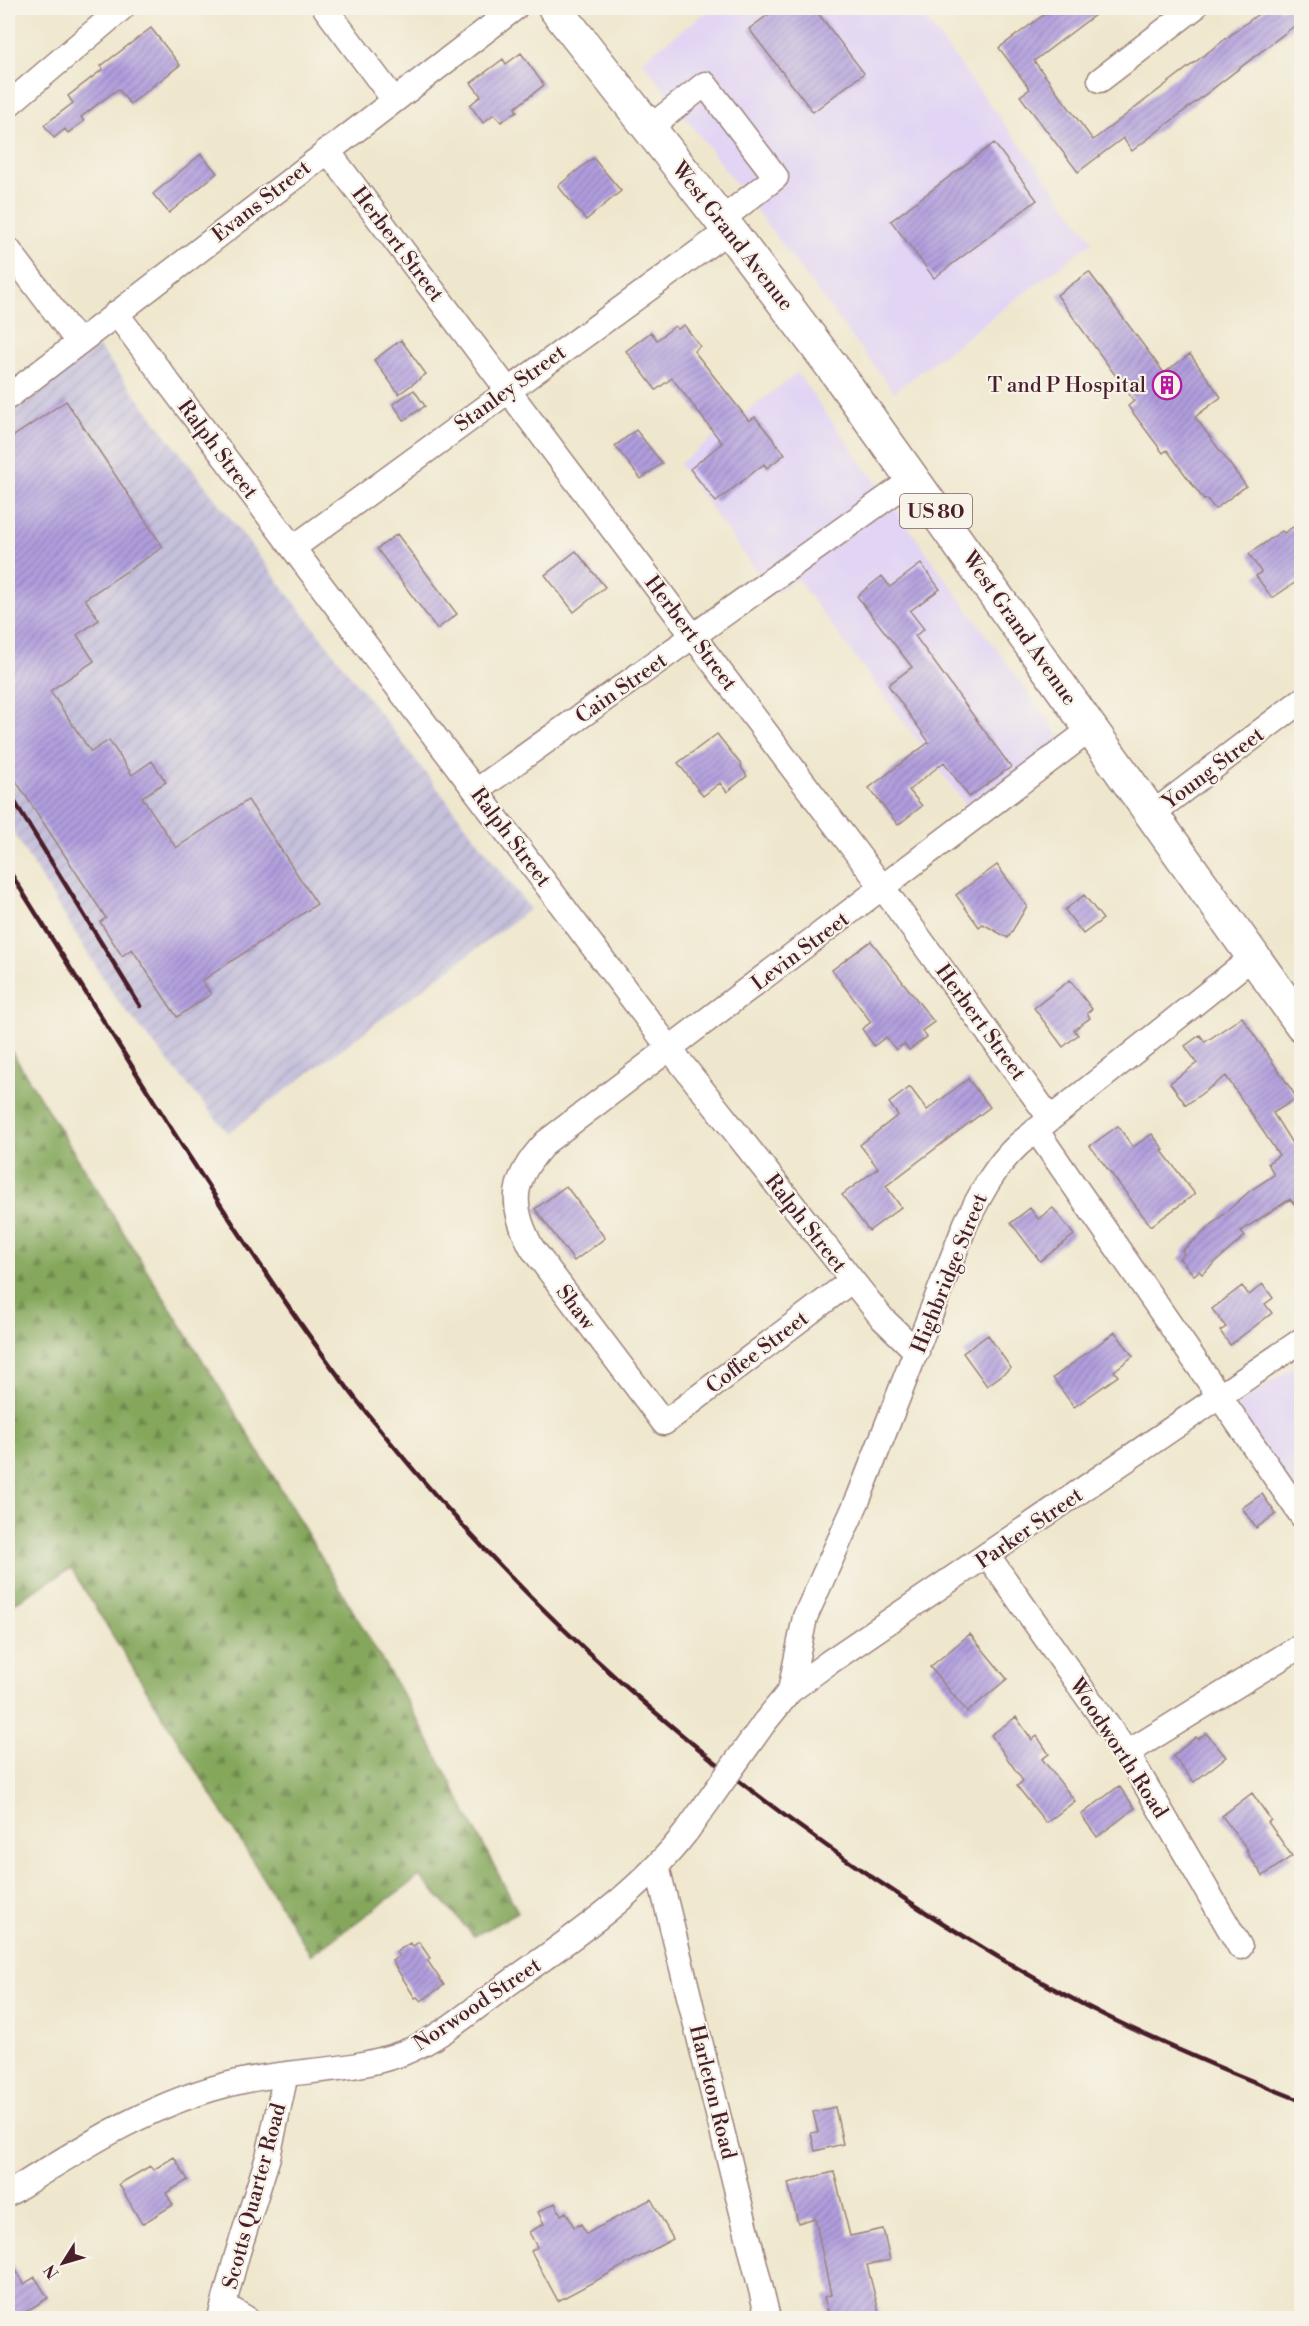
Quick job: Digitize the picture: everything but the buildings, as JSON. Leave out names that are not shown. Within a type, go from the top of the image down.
[{"type":"highway","name":"West Grand Avenue","points":[[555,8],[725,225],[837,373],[1253,957],[1298,1011]]},
{"type":"street","points":[[326,8],[394,100]]},
{"type":"street","name":"Evans Street","points":[[8,397],[515,8]]},
{"type":"street","points":[[1100,80],[1194,8]]},
{"type":"street","points":[[8,105],[107,12]]},
{"type":"street","name":"Stanley Street","points":[[292,548],[725,225],[776,177],[705,84],[649,128]]},
{"type":"street","name":"Herbert Street","points":[[327,150],[883,888],[1043,1124],[1219,1397],[1302,1516]]},
{"type":"street","points":[[8,249],[78,342]]},
{"type":"street","name":"Ralph Street","points":[[116,313],[670,1049],[851,1281],[882,1318],[917,1352]]},
{"type":"street","name":"Cain Street","points":[[476,791],[913,479]]},
{"type":"street","name":"Young Street","points":[[1152,814],[1302,700]]},
{"type":"street","name":"Levin Street","points":[[520,1180],[530,1159],[546,1142],[1091,729]]},
{"type":"street","name":"Highbridge Street","points":[[790,1691],[805,1617],[859,1497],[966,1223],[1002,1160],[1043,1124],[1253,957]]},
{"type":"street","name":"Shaw","points":[[520,1180],[516,1204],[518,1216],[532,1248],[664,1423]]},
{"type":"street","name":"Coffee Street","points":[[664,1423],[851,1281]]},
{"type":"street","name":"Parker Street","points":[[764,1723],[790,1691],[828,1663],[1302,1340]]},
{"type":"street","name":"Woodworth Road","points":[[988,1556],[1127,1753],[1240,1947]]},
{"type":"street","points":[[1127,1753],[1302,1645]]},
{"type":"street","name":"Norwood Street","points":[[8,2194],[90,2143],[166,2104],[239,2082],[377,2062],[406,2052],[433,2037],[595,1920],[657,1866],[687,1831],[764,1723]]},
{"type":"street","name":"Harleton Road","points":[[657,1866],[768,2319]]},
{"type":"street","name":"Scotts Quarter Road","points":[[222,2312],[267,2157],[286,2074]]},
{"type":"street","points":[[222,2312],[246,2319]]},
{"type":"shaded area","points":[[712,8],[917,8],[1093,241],[894,392],[642,60]]},
{"type":"shaded area","points":[[98,346],[530,909],[228,1133],[116,999],[8,824],[8,415]]},
{"type":"shaded area","points":[[797,373],[1065,744],[972,813],[797,579],[773,594],[679,464]]},
{"type":"shaded area","points":[[1301,1361],[1301,1501],[1236,1407]]},
{"type":"green space","points":[[8,1046],[244,1427],[424,1731],[518,1912],[474,1936],[420,1876],[311,1955],[71,1568],[8,1607]]},
{"type":"railway","points":[[8,791],[140,1006]]},
{"type":"railway","points":[[8,869],[174,1133],[307,1333],[355,1398],[414,1470],[476,1540],[540,1606],[677,1731],[825,1845],[902,1897],[1003,1960],[1081,2004],[1180,2050],[1302,2101]]},
{"type":"place","name":"T and P Hospital","points":[[1167,385]]}]
